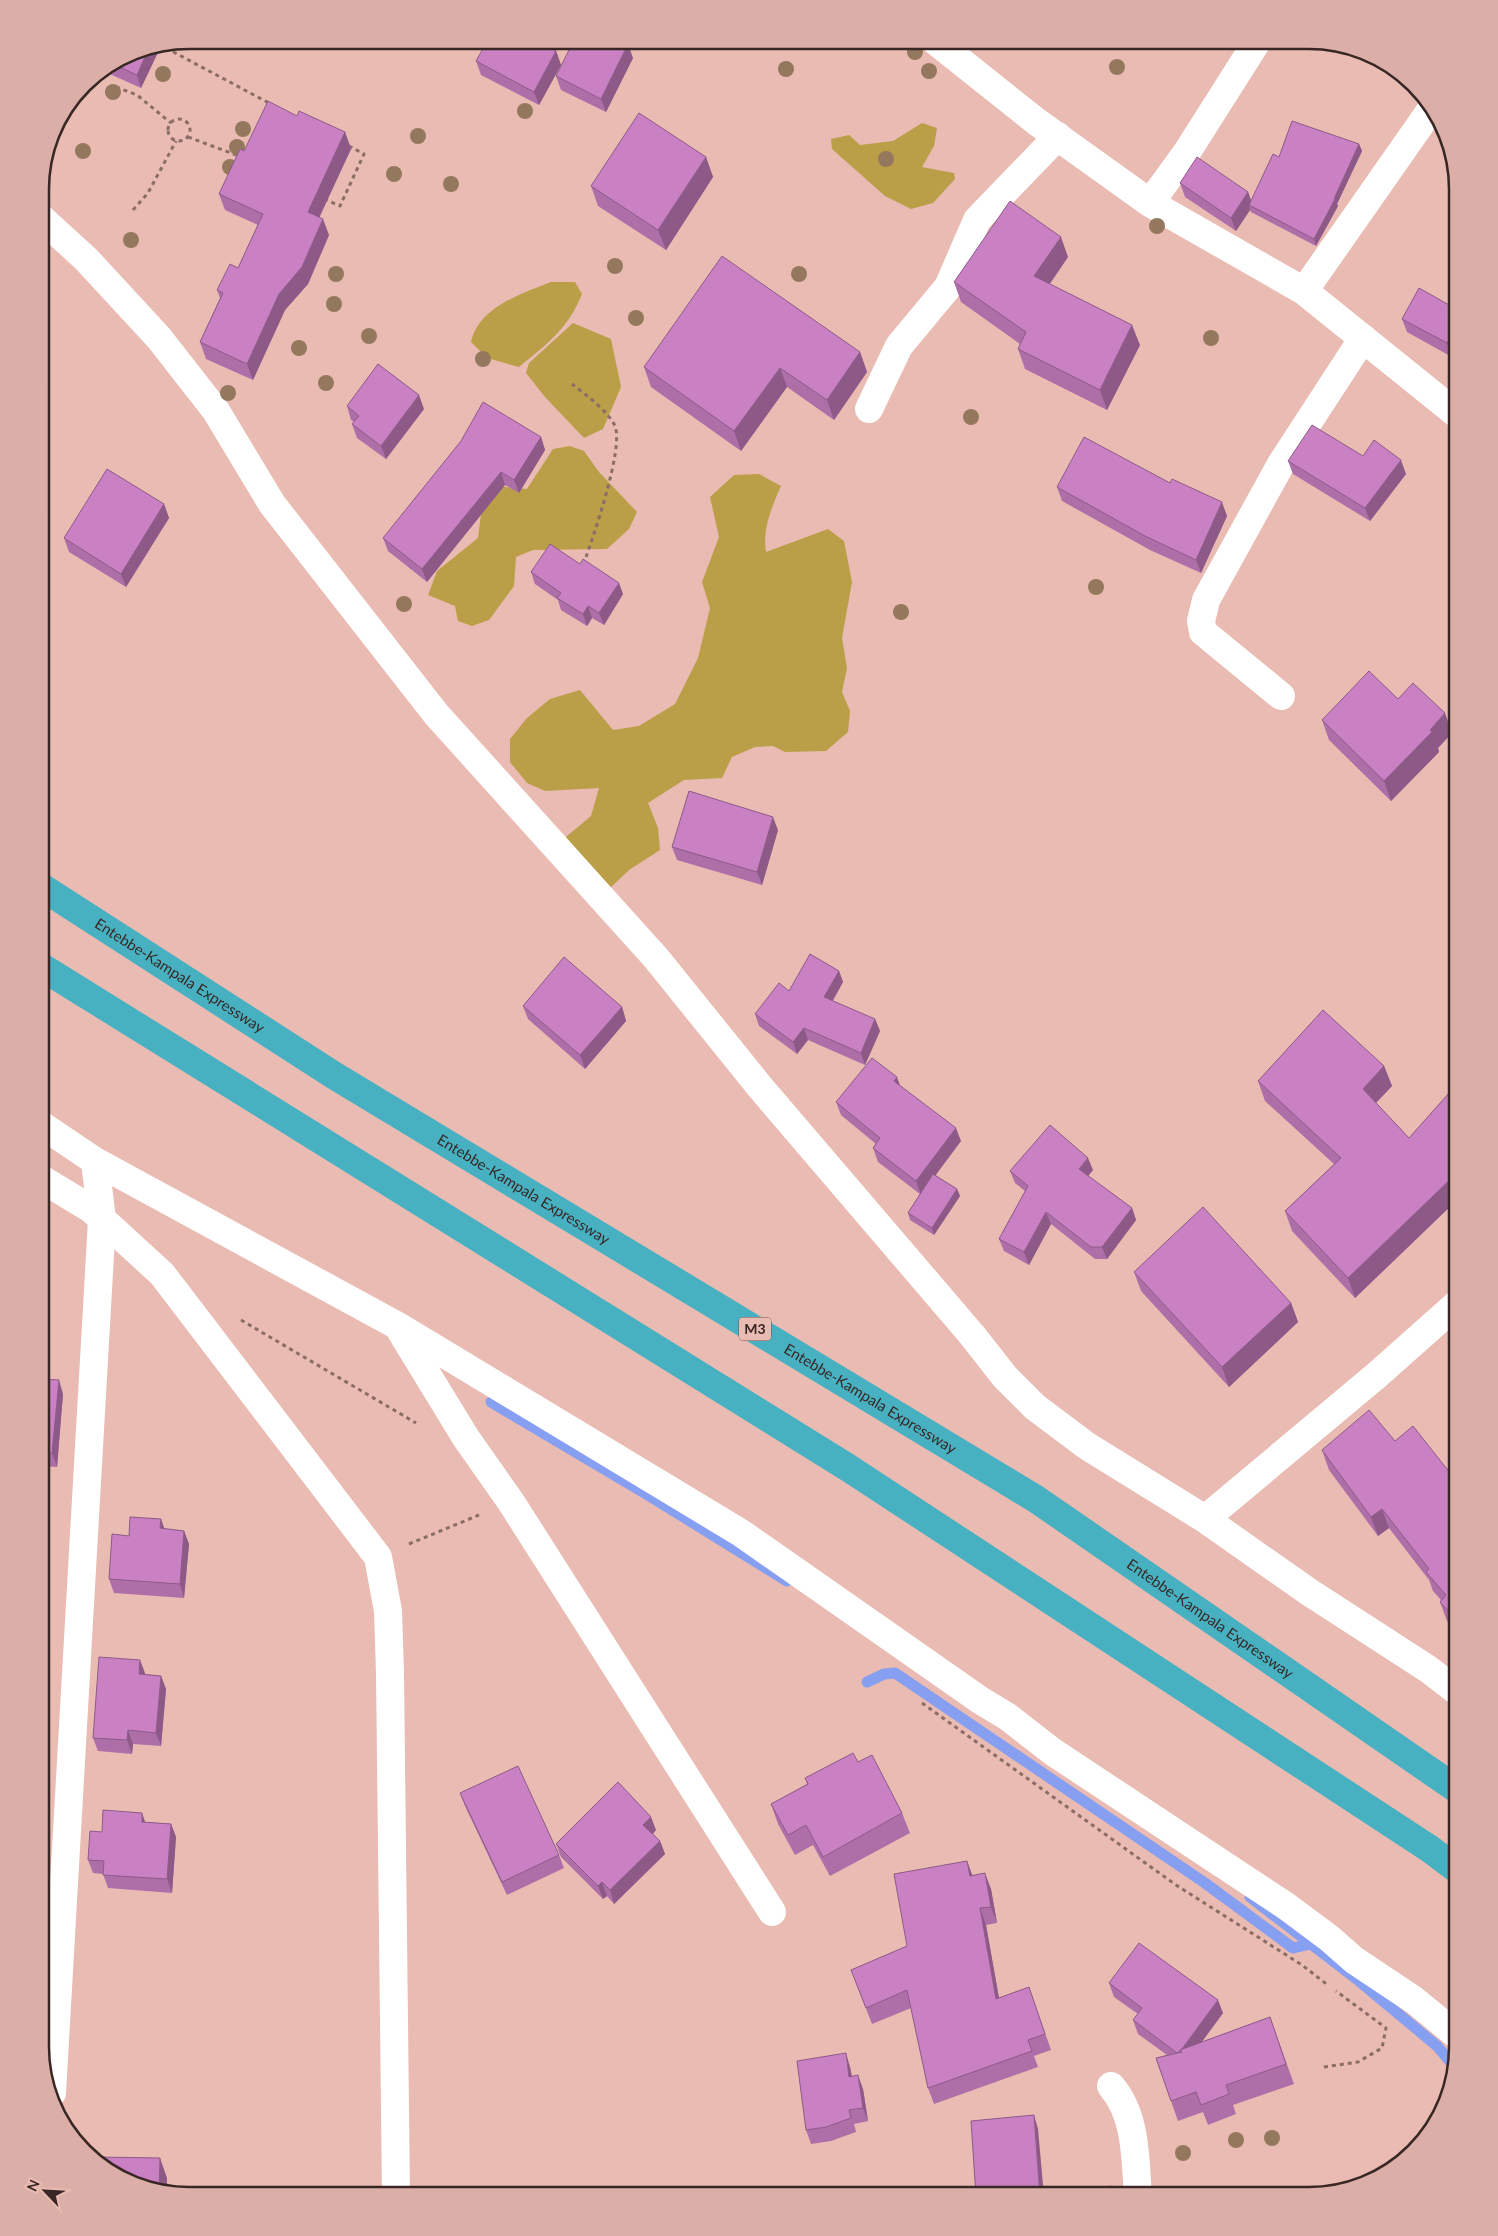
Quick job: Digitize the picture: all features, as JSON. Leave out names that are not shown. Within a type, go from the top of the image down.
[{"type":"highway","name":"Entebbe-Kampala Expressway","points":[[49,892],[343,1081],[1036,1499],[1449,1784]]},
{"type":"highway","points":[[49,972],[847,1467],[1449,1863]]},
{"type":"street","points":[[946,49],[1058,136],[1150,203],[1304,291],[1449,408]]},
{"type":"street","points":[[1150,203],[1187,152],[1252,49]]},
{"type":"street","points":[[1304,291],[1427,115]]},
{"type":"street","points":[[869,409],[898,346],[948,287],[977,220],[1058,136]]},
{"type":"street","points":[[49,225],[86,259],[159,338],[216,411],[272,504],[436,714],[656,958],[760,1087],[972,1335],[1004,1377],[1035,1407],[1087,1446],[1205,1518],[1309,1592],[1428,1669],[1449,1685]]},
{"type":"street","points":[[1281,696],[1203,632],[1201,620],[1206,600],[1281,464],[1363,338]]},
{"type":"street","points":[[49,1130],[95,1161],[398,1326],[741,1533],[980,1700],[1008,1717],[1053,1752],[1286,1906],[1329,1938],[1354,1960],[1414,2000],[1449,2029]]},
{"type":"street","points":[[53,2078],[102,1220],[95,1161]]},
{"type":"street","points":[[49,1184],[91,1210],[162,1274],[378,1557],[388,1611],[390,1674],[396,2187]]},
{"type":"street","points":[[1205,1518],[1377,1375],[1449,1311]]},
{"type":"street","points":[[398,1326],[466,1438],[511,1502],[772,1912]]},
{"type":"street","points":[[1111,2086],[1124,2106],[1133,2135],[1137,2187]]},
{"type":"path","points":[[170,50],[271,104],[268,110]]},
{"type":"path","points":[[116,87],[137,95],[171,123]]},
{"type":"path","points":[[178,119],[188,123],[190,129],[188,137],[182,141],[176,141],[169,133],[171,123],[178,119]]},
{"type":"path","points":[[188,137],[243,158]]},
{"type":"path","points":[[323,199],[340,206],[364,154],[338,140]]},
{"type":"path","points":[[133,210],[148,193],[176,141]]},
{"type":"path","points":[[572,384],[595,401],[615,427],[616,452],[601,510],[583,566]]},
{"type":"path","points":[[239,1319],[417,1424]]},
{"type":"path","points":[[378,1557],[511,1502]]},
{"type":"path","points":[[915,1698],[1176,1885],[1302,1966],[1386,2028],[1382,2048],[1358,2062],[1324,2067]]},
{"type":"shaded area","points":[[922,123],[937,128],[934,146],[922,167],[954,173],[955,179],[933,203],[911,209],[885,196],[832,149],[831,139],[849,135],[860,145],[893,141]]},
{"type":"shaded area","points":[[551,282],[575,282],[582,294],[570,317],[556,335],[519,367],[487,358],[471,342],[476,330],[492,311],[515,297]]},
{"type":"shaded area","points":[[573,323],[611,339],[621,387],[603,429],[584,438],[545,397],[526,373],[529,363]]},
{"type":"shaded area","points":[[570,446],[584,451],[599,472],[637,512],[629,529],[607,549],[533,550],[516,557],[514,586],[489,620],[472,626],[458,621],[455,606],[428,595],[437,571],[478,538],[484,490],[493,486],[527,489],[553,449]]},
{"type":"shaded area","points":[[759,474],[781,486],[771,510],[765,535],[766,552],[828,529],[844,541],[852,582],[842,638],[847,668],[842,692],[850,711],[848,732],[826,751],[785,752],[773,746],[755,747],[732,757],[722,778],[684,780],[648,803],[658,828],[660,850],[629,870],[607,891],[554,847],[591,816],[599,788],[545,791],[527,783],[510,762],[510,739],[527,718],[550,699],[580,690],[613,730],[639,726],[675,704],[698,658],[710,608],[702,582],[719,537],[710,497],[734,475]]},
{"type":"building","points":[[483,49],[552,49],[556,51],[534,92],[476,61]]},
{"type":"building","points":[[570,49],[626,49],[601,99],[556,76]]},
{"type":"building","points":[[146,56],[137,75],[120,67]]},
{"type":"building","points":[[268,101],[297,116],[299,111],[345,132],[308,212],[323,219],[302,267],[279,294],[247,364],[200,342],[223,293],[217,290],[230,264],[238,268],[263,214],[219,194],[240,149],[244,151]]},
{"type":"building","points":[[639,113],[706,157],[658,230],[591,186]]},
{"type":"building","points":[[1292,121],[1359,144],[1335,199],[1314,239],[1249,205],[1273,154],[1279,157]]},
{"type":"building","points":[[1197,157],[1248,192],[1231,218],[1180,183]]},
{"type":"building","points":[[1010,201],[1061,237],[1034,276],[1132,325],[1100,390],[1018,349],[1026,332],[954,282]]},
{"type":"building","points":[[722,256],[860,352],[827,400],[780,368],[734,431],[644,367]]},
{"type":"building","points":[[1419,288],[1449,305],[1449,340],[1447,343],[1402,319]]},
{"type":"building","points":[[378,364],[419,395],[381,446],[352,424],[359,416],[347,406]]},
{"type":"building","points":[[483,402],[541,437],[514,480],[501,472],[422,569],[383,538],[461,441]]},
{"type":"building","points":[[1312,425],[1363,456],[1374,440],[1401,460],[1365,508],[1288,461]]},
{"type":"building","points":[[1084,437],[1170,483],[1172,479],[1222,502],[1196,560],[1145,536],[1057,487]]},
{"type":"building","points":[[107,469],[164,504],[121,574],[64,538]]},
{"type":"building","points":[[550,544],[580,564],[583,559],[619,583],[599,613],[588,606],[583,614],[557,598],[561,593],[531,572]]},
{"type":"building","points":[[1369,671],[1398,699],[1413,683],[1445,713],[1430,730],[1432,732],[1384,781],[1322,720]]},
{"type":"building","points":[[689,791],[773,817],[757,872],[672,847]]},
{"type":"building","points":[[810,954],[839,971],[824,997],[875,1019],[861,1053],[804,1028],[793,1042],[755,1014],[779,983],[789,991]]},
{"type":"building","points":[[564,957],[622,1007],[580,1055],[523,1006]]},
{"type":"building","points":[[1323,1010],[1384,1066],[1363,1089],[1409,1138],[1449,1093],[1449,1181],[1348,1278],[1285,1211],[1341,1158],[1258,1081]]},
{"type":"building","points":[[872,1058],[897,1077],[894,1081],[956,1128],[916,1181],[873,1148],[880,1138],[836,1102]]},
{"type":"building","points":[[1050,1125],[1088,1158],[1079,1169],[1132,1208],[1102,1247],[1091,1247],[1046,1212],[1024,1252],[999,1239],[1028,1186],[1010,1171]]},
{"type":"building","points":[[933,1174],[957,1189],[932,1228],[908,1213]]},
{"type":"building","points":[[1203,1207],[1291,1303],[1222,1367],[1134,1272]]},
{"type":"building","points":[[49,1379],[59,1380],[52,1453],[49,1453]]},
{"type":"building","points":[[1369,1410],[1395,1441],[1413,1426],[1449,1472],[1449,1612],[1440,1602],[1446,1595],[1426,1572],[1429,1569],[1382,1509],[1371,1517],[1322,1450]]},
{"type":"building","points":[[130,1517],[161,1519],[160,1528],[184,1531],[180,1584],[109,1579],[112,1534],[129,1536]]},
{"type":"building","points":[[99,1657],[140,1660],[139,1674],[161,1676],[156,1733],[128,1730],[127,1740],[93,1738]]},
{"type":"building","points":[[853,1753],[858,1762],[872,1755],[902,1813],[823,1857],[806,1825],[788,1835],[771,1804],[808,1784],[805,1778]]},
{"type":"building","points":[[518,1766],[559,1855],[502,1882],[460,1793]]},
{"type":"building","points":[[618,1782],[651,1817],[643,1825],[660,1841],[610,1890],[602,1882],[598,1886],[556,1844]]},
{"type":"building","points":[[103,1810],[142,1813],[142,1822],[171,1824],[167,1879],[103,1875],[104,1861],[88,1860],[90,1831],[102,1832]]},
{"type":"building","points":[[967,1861],[970,1876],[985,1873],[991,1907],[980,1908],[996,1999],[1029,1987],[1045,2034],[1028,2040],[1032,2051],[928,2088],[907,1990],[866,2008],[851,1970],[907,1946],[894,1874]]},
{"type":"building","points":[[1139,1943],[1218,2000],[1182,2049],[1177,2053],[1133,2020],[1142,2008],[1109,1983]]},
{"type":"building","points":[[1270,2017],[1286,2064],[1226,2085],[1229,2094],[1201,2105],[1196,2092],[1171,2101],[1156,2058],[1182,2052],[1180,2050]]},
{"type":"building","points":[[846,2053],[849,2077],[858,2075],[863,2108],[849,2110],[851,2118],[826,2127],[806,2130],[797,2061]]},
{"type":"building","points":[[1034,2115],[1039,2187],[975,2187],[971,2121]]},
{"type":"building","points":[[103,2157],[160,2158],[159,2184],[127,2173]]},
{"type":"waterway","points":[[491,1402],[648,1495],[787,1581]]},
{"type":"waterway","points":[[867,1682],[884,1674],[895,1673],[1205,1883],[1293,1948],[1311,1944]]},
{"type":"waterway","points":[[1250,1897],[1359,1981],[1437,2046],[1448,2059]]}]
